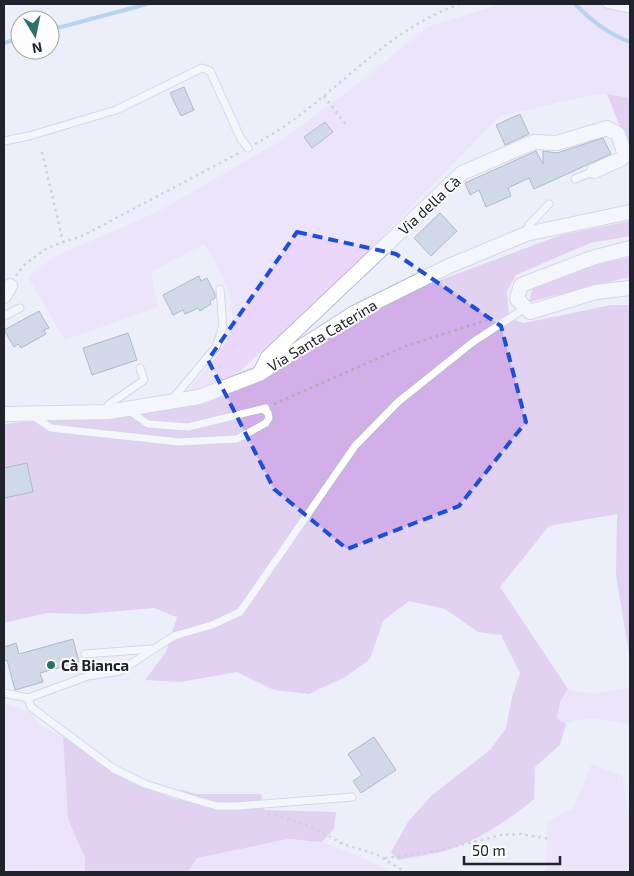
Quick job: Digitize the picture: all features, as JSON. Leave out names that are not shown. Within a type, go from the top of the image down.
[{"type":"street","name":"Via della Cà","points":[[259,374],[268,357],[462,173],[534,142],[557,144],[590,131],[607,128],[614,130],[618,134],[624,154],[621,159],[594,171]]},
{"type":"street","name":"Via Santa Caterina","points":[[4,414],[108,412],[199,397],[259,374],[354,313],[449,266],[526,234],[630,212]]},
{"type":"street","points":[[630,248],[549,272],[521,285],[517,300],[530,312],[596,292],[630,288]]},
{"type":"lane","points":[[607,4],[630,9]]},
{"type":"lane","points":[[4,141],[29,136],[116,110],[202,68],[210,71],[241,138],[248,148]]},
{"type":"lane","points":[[575,179],[594,171]]},
{"type":"lane","points":[[526,234],[529,226],[549,204]]},
{"type":"lane","points":[[170,402],[216,347],[223,326],[220,289]]},
{"type":"lane","points":[[4,316],[20,308]]},
{"type":"lane","points":[[4,693],[28,698],[88,676],[120,671],[174,636],[212,624],[240,612],[355,446],[398,402],[473,342],[525,308]]},
{"type":"lane","points":[[108,412],[108,405],[144,380],[140,368]]},
{"type":"lane","points":[[28,413],[51,428],[179,442],[237,438],[266,422],[269,418],[266,408],[188,427],[148,424],[126,409]]},
{"type":"lane","points":[[85,654],[151,650]]},
{"type":"lane","points":[[28,698],[31,707],[114,769],[145,784],[189,798],[217,806],[238,806],[352,797]]},
{"type":"path","points":[[324,96],[347,126]]},
{"type":"path","points":[[42,152],[63,242]]},
{"type":"path","points":[[266,408],[406,346],[491,318]]},
{"type":"path","points":[[262,813],[311,827],[343,844],[383,859],[405,872]]},
{"type":"path","points":[[383,859],[436,851],[501,835],[520,834],[550,839]]},
{"type":"highlighted area","points":[[297,232],[396,254],[501,326],[526,422],[459,506],[347,549],[274,489],[208,360]]},
{"type":"shaded area","points":[[501,4],[623,4],[630,6],[630,98],[607,94],[591,95],[500,116],[340,280],[238,373],[183,395],[217,355],[231,329],[232,316],[228,291],[217,266],[204,244],[151,272],[158,307],[65,340],[28,277],[54,257],[157,212],[279,142],[359,83],[427,27]]},
{"type":"shaded area","points":[[607,94],[630,98],[630,152]]},
{"type":"shaded area","points":[[630,221],[630,236],[590,243],[516,275],[507,291],[509,318],[524,323],[611,305],[630,305],[630,660],[616,575],[617,514],[549,526],[500,587],[568,689],[560,702],[557,718],[566,724],[560,745],[535,767],[534,799],[493,829],[460,846],[436,853],[398,860],[391,852],[408,822],[431,796],[490,750],[506,728],[512,697],[520,673],[501,635],[478,632],[445,609],[409,601],[383,621],[370,659],[347,676],[309,694],[274,690],[237,672],[180,682],[145,680],[166,652],[177,617],[154,608],[85,614],[47,613],[4,623],[4,424],[60,418],[261,380],[366,314],[422,287],[561,235]]},
{"type":"shaded area","points":[[630,257],[630,277],[529,302],[533,287],[575,270]]},
{"type":"shaded area","points":[[630,687],[630,726],[598,719],[574,721],[566,724],[557,718],[560,702],[568,689],[591,693]]},
{"type":"shaded area","points":[[4,703],[31,712],[41,726],[63,737],[68,819],[85,859],[85,872],[4,872]]},
{"type":"shaded area","points":[[63,737],[132,783],[177,800],[182,790],[196,794],[261,794],[264,810],[336,812],[334,829],[322,842],[288,839],[197,858],[188,872],[85,872],[85,858],[68,819]]},
{"type":"shaded area","points":[[592,764],[622,776],[630,819],[630,872],[546,872],[547,822],[573,808]]},
{"type":"shaded area","points":[[288,839],[322,842],[354,854],[392,872],[189,872],[197,858]]},
{"type":"building","points":[[184,87],[194,110],[181,116],[170,93]]},
{"type":"building","points":[[520,114],[529,134],[505,145],[496,125]]},
{"type":"building","points":[[325,122],[333,132],[312,148],[304,137]]},
{"type":"building","points":[[603,138],[611,154],[534,189],[529,178],[508,188],[511,196],[486,207],[479,190],[470,195],[465,183],[536,151],[543,164],[543,151],[557,153]]},
{"type":"building","points":[[440,213],[457,231],[431,256],[414,238]]},
{"type":"building","points":[[199,276],[201,281],[207,278],[215,294],[215,298],[210,301],[211,304],[200,311],[198,308],[185,314],[183,310],[173,315],[163,295]]},
{"type":"building","points":[[39,311],[49,328],[44,330],[46,334],[21,348],[18,344],[14,347],[4,330]]},
{"type":"building","points":[[128,333],[137,360],[92,375],[83,348]]},
{"type":"building","points":[[27,463],[33,492],[4,498],[4,468]]},
{"type":"building","name":"Cà Bianca","points":[[73,639],[79,662],[40,673],[43,682],[15,690],[7,660],[4,661],[4,647],[16,643],[19,654]]},
{"type":"building","points":[[374,737],[396,770],[361,793],[353,781],[362,775],[348,754]]},
{"type":"waterway","points":[[60,27],[147,4]]},
{"type":"waterway","points":[[575,4],[614,35],[630,42]]},
{"type":"waterway","points":[[4,43],[10,41]]},
{"type":"place","name":"Cà Bianca","points":[[51,665]]}]
